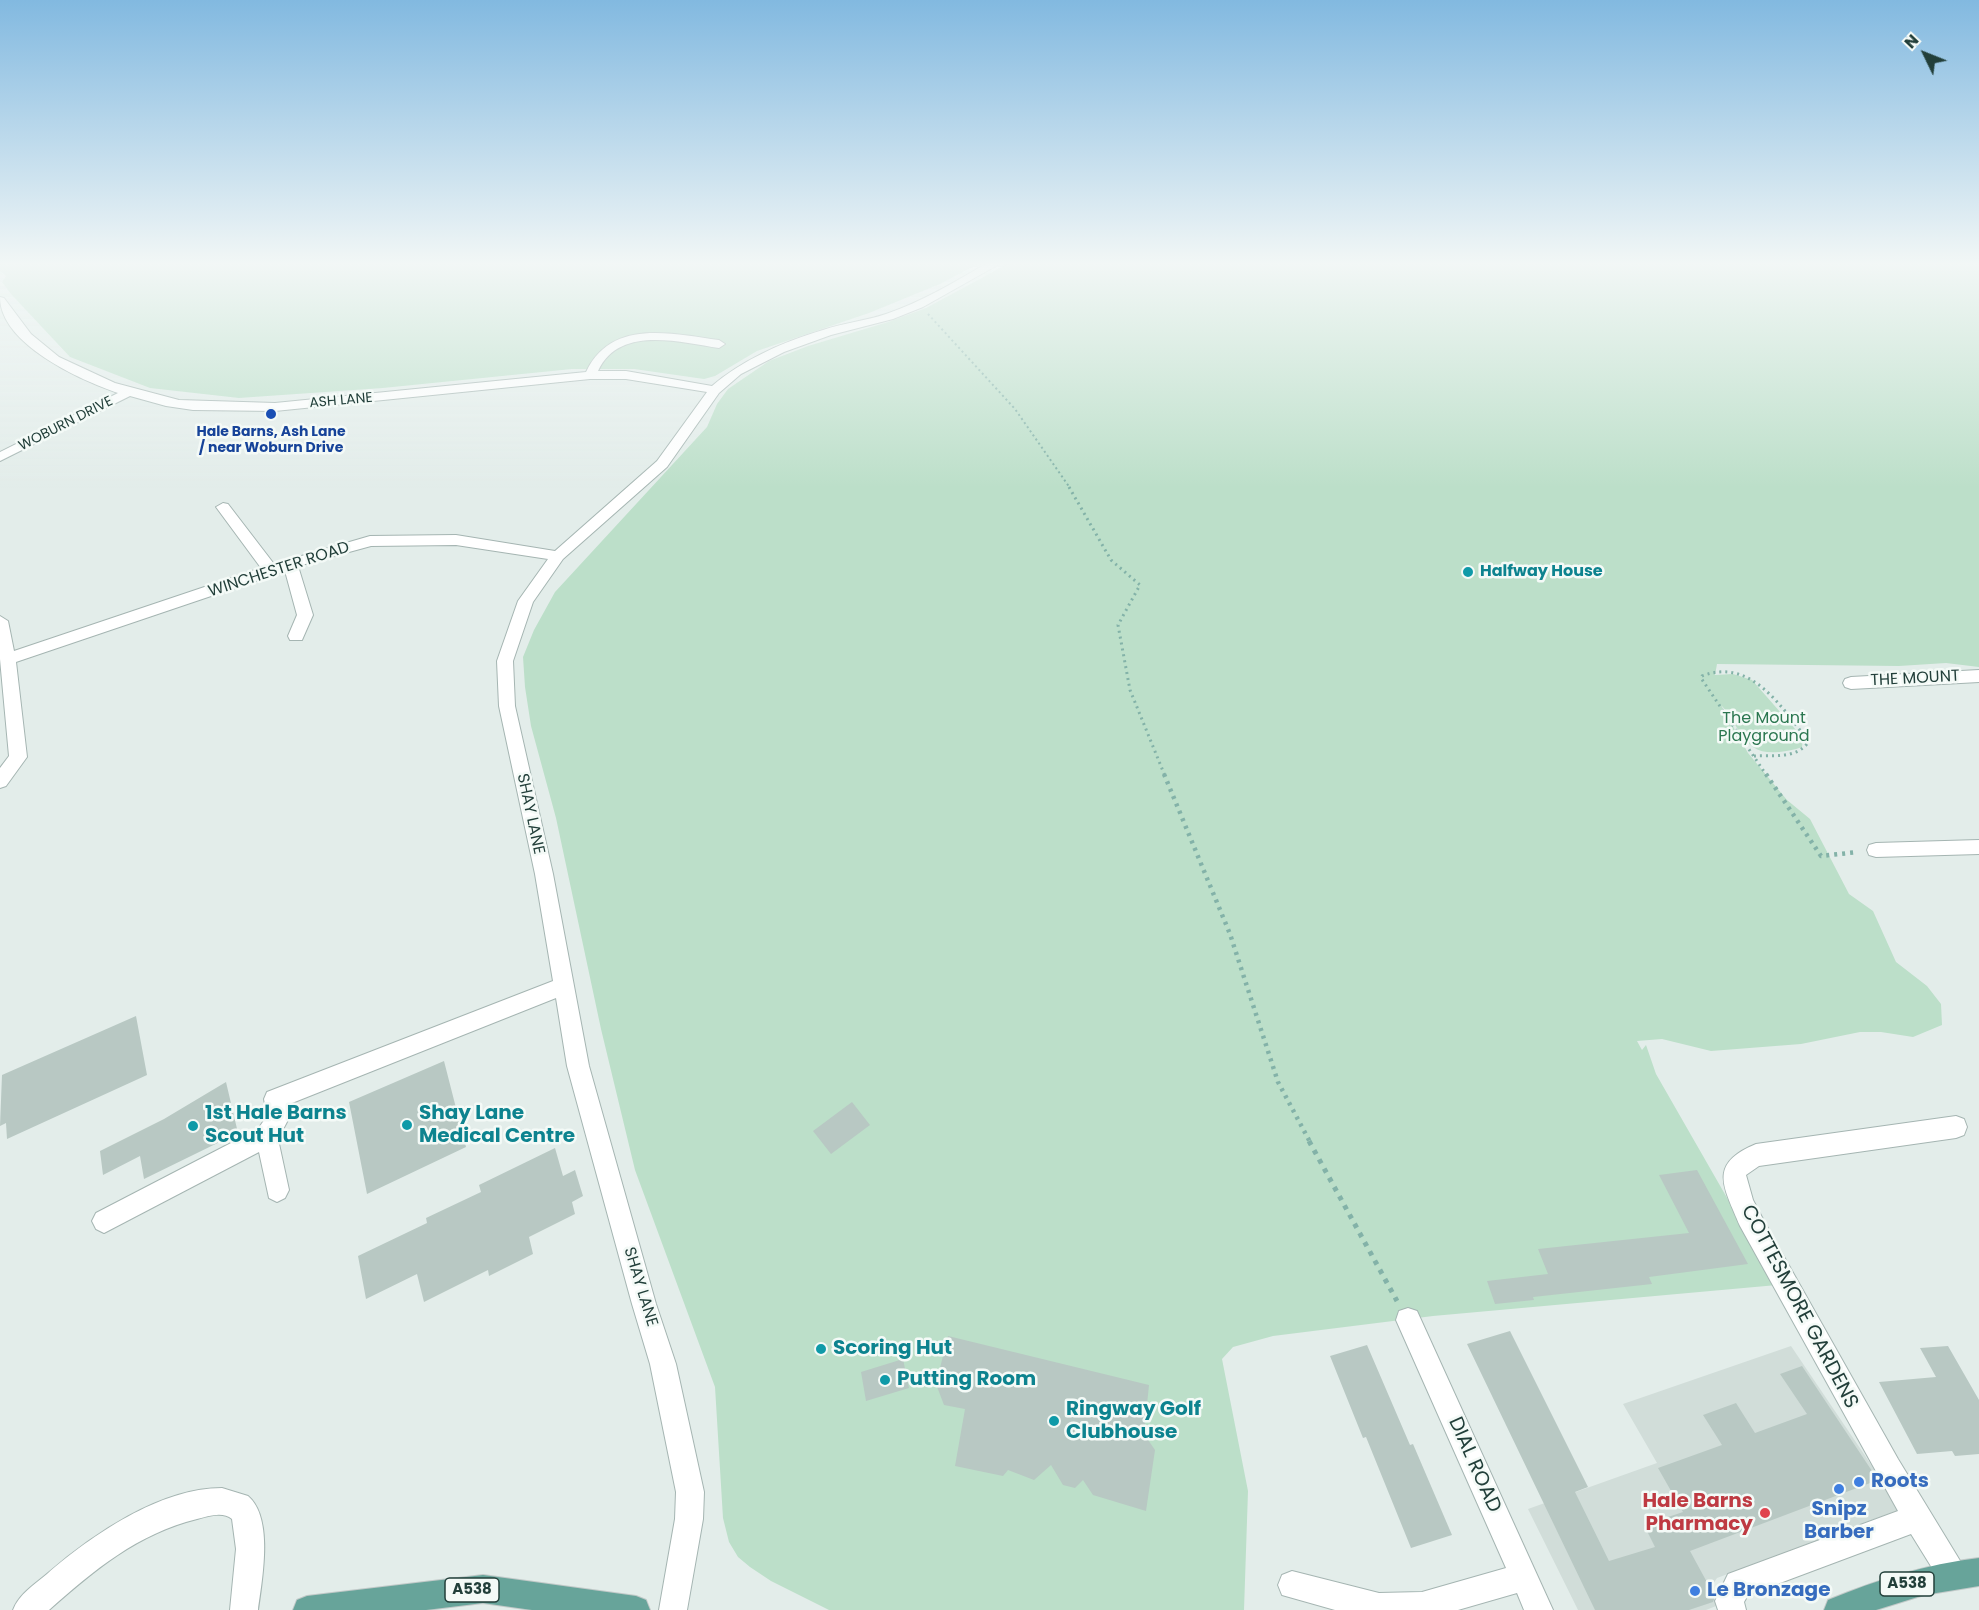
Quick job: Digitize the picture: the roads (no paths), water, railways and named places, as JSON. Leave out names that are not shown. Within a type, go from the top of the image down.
[{"type":"main road","name":"A538","points":[[1838,1610],[1905,1584],[1966,1573]]},
{"type":"main road","name":"A538","points":[[307,1610],[483,1589],[636,1610]]},
{"type":"street","name":"ASH LANE","points":[[27,337],[59,362],[131,391],[166,402],[190,404],[234,407],[275,406],[591,375],[626,375],[715,390]]},
{"type":"street","points":[[591,375],[599,357],[608,348],[642,337]]},
{"type":"street","points":[[661,337],[719,344]]},
{"type":"street","name":"SHAY LANE","points":[[673,1610],[689,1519],[690,1492],[663,1364],[578,1066],[544,874],[507,706],[505,661],[526,601],[558,556],[662,464],[715,390],[737,371],[780,349],[813,337]]},
{"type":"street","name":"WOBURN DRIVE","points":[[0,457],[131,391]]},
{"type":"street","points":[[223,507],[272,571]]},
{"type":"street","name":"WINCHESTER ROAD","points":[[8,659],[290,564],[370,541],[456,540],[558,556]]},
{"type":"street","points":[[290,564],[305,615],[296,636]]},
{"type":"street","points":[[0,621],[8,659],[18,758],[0,781]]},
{"type":"street","name":"THE MOUNT","points":[[1851,683],[1979,676]]},
{"type":"street","points":[[1876,850],[1979,847]]},
{"type":"street","points":[[104,1221],[266,1137],[278,1118],[275,1099],[565,985]]},
{"type":"street","name":"COTTESMORE GARDENS","points":[[1956,1127],[1756,1155],[1743,1162],[1734,1172],[1737,1191],[1754,1229],[1782,1275],[1862,1424],[1917,1518],[1966,1573]]},
{"type":"street","points":[[266,1137],[277,1190]]},
{"type":"street","name":"DIAL ROAD","points":[[1408,1320],[1539,1610]]},
{"type":"street","points":[[27,1610],[97,1549],[124,1532],[154,1517],[212,1501],[236,1504],[244,1512],[248,1525],[249,1547],[244,1610]]},
{"type":"street","points":[[1732,1610],[1729,1601],[1738,1584],[1917,1518]]},
{"type":"street","points":[[1292,1585],[1379,1607],[1422,1606],[1524,1577]]},
{"type":"place","name":"Hale Barns, Ash Lane / near Woburn Drive","points":[[271,414]]},
{"type":"place","name":"Halfway House","points":[[1468,572]]},
{"type":"place","name":"Shay Lane Medical Centre","points":[[407,1125]]},
{"type":"place","name":"1st Hale Barns Scout Hut","points":[[193,1126]]},
{"type":"place","name":"Scoring Hut","points":[[821,1349]]},
{"type":"place","name":"Putting Room","points":[[885,1380]]},
{"type":"place","name":"Ringway Golf Clubhouse","points":[[1054,1421]]},
{"type":"place","name":"Roots","points":[[1859,1482]]},
{"type":"place","name":"Snipz Barber","points":[[1839,1489]]},
{"type":"place","name":"Hale Barns Pharmacy","points":[[1765,1513]]},
{"type":"place","name":"Le Bronzage","points":[[1695,1591]]},
{"type":"park label","name":"The Mount Playground","points":[[1764,728]]}]
